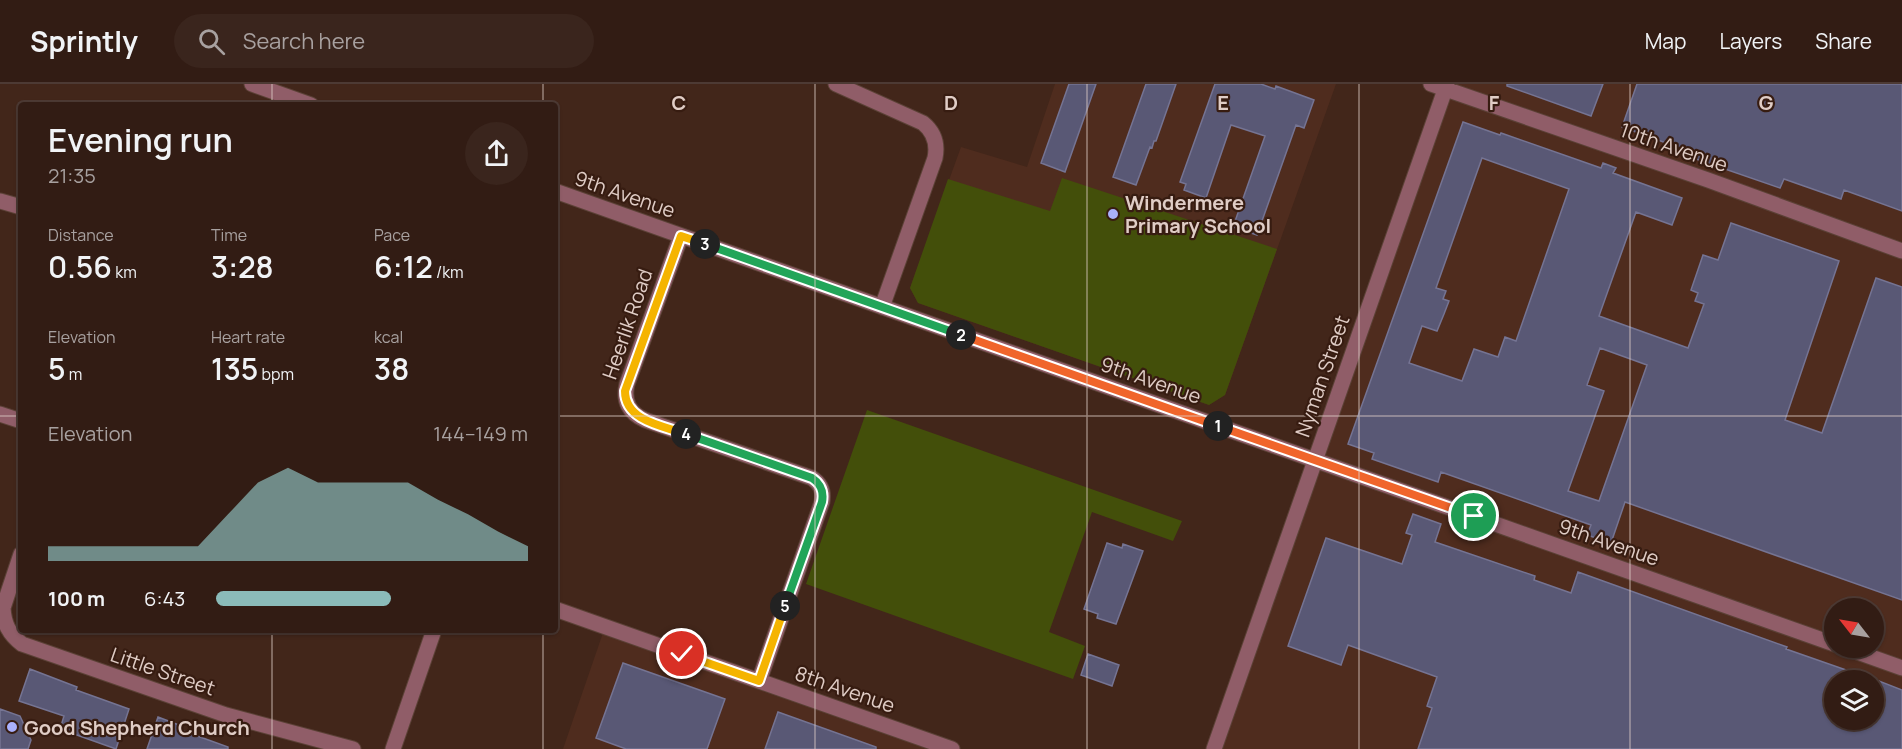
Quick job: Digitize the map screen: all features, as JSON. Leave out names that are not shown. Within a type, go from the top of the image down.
[{"type":"street","points":[[252,84],[303,102]]},
{"type":"street","points":[[836,84],[923,123],[932,132],[936,144],[935,158],[882,307]]},
{"type":"street","name":"10th Avenue","points":[[1441,86],[1902,251]]},
{"type":"street","name":"Nyman Street","points":[[1214,749],[1315,460],[1441,86]]},
{"type":"street","name":"9th Avenue","points":[[558,192],[1824,640]]},
{"type":"street","points":[[0,201],[18,206]]},
{"type":"street","name":"Heerlik Road","points":[[681,236],[627,384],[625,398],[627,405],[645,420],[812,478],[822,490],[822,502],[759,681]]},
{"type":"street","points":[[0,414],[18,420]]},
{"type":"street","name":"Little Street","points":[[18,563],[3,608],[3,616],[9,632],[22,644],[226,715],[353,749]]},
{"type":"street","name":"8th Avenue","points":[[558,610],[952,749]]},
{"type":"street","points":[[393,749],[433,633]]},
{"type":"street","points":[[1874,658],[1902,668]]},
{"type":"shaded area","name":"Windermere Primary School","points":[[1055,84],[1336,84],[1225,395],[1209,405],[918,303],[910,288],[961,147],[1027,167]]},
{"type":"shaded area","points":[[1447,84],[1902,84],[1902,749],[1214,749]]},
{"type":"shaded area","points":[[605,627],[952,749],[563,749]]},
{"type":"green space","points":[[1062,178],[1277,249],[1225,395],[1209,405],[918,303],[910,288],[948,179],[1050,211]]},
{"type":"green space","points":[[867,410],[1182,521],[1173,541],[1092,512],[1049,632],[1085,646],[1073,679],[806,584]]},
{"type":"building","points":[[1069,84],[1096,84],[1065,172],[1041,163]]},
{"type":"building","points":[[1146,84],[1176,84],[1156,141],[1152,148],[1150,147],[1136,185],[1113,177]]},
{"type":"building","points":[[1215,84],[1261,84],[1275,89],[1276,86],[1314,100],[1304,128],[1296,125],[1257,235],[1233,227],[1265,136],[1231,125],[1206,198],[1184,190],[1186,184],[1180,182]]},
{"type":"building","points":[[1507,84],[1603,84],[1591,116],[1507,86]]},
{"type":"building","points":[[1637,84],[1902,84],[1902,211],[1844,190],[1841,199],[1784,179],[1780,188],[1667,149],[1669,144],[1622,127]]},
{"type":"building","points":[[1463,122],[1601,168],[1603,163],[1616,168],[1613,173],[1682,198],[1672,225],[1636,212],[1599,316],[1688,348],[1704,304],[1695,301],[1698,293],[1691,290],[1703,255],[1718,260],[1731,223],[1839,261],[1785,420],[1822,433],[1876,278],[1902,287],[1902,600],[1625,502],[1611,543],[1587,535],[1591,525],[1441,472],[1438,482],[1372,459],[1374,453],[1348,444]],"holes":[[[1482,158],[1569,189],[1516,341],[1505,337],[1498,357],[1474,349],[1462,381],[1409,363],[1422,326],[1437,331],[1449,301],[1443,299],[1446,291],[1436,288]],[[1600,348],[1647,365],[1599,501],[1568,491],[1604,391],[1587,385]]]},
{"type":"building","points":[[1413,514],[1441,524],[1435,542],[1535,576],[1534,580],[1571,593],[1578,572],[1846,670],[1824,670],[1824,730],[1884,730],[1884,683],[1902,690],[1902,749],[1418,749],[1432,708],[1427,706],[1437,677],[1348,645],[1341,665],[1288,646],[1326,538],[1402,564],[1412,535],[1406,533]]},
{"type":"building","points":[[1107,543],[1122,548],[1123,544],[1143,551],[1116,624],[1097,618],[1098,614],[1084,609]]},
{"type":"building","points":[[1088,654],[1119,665],[1112,686],[1081,675]]},
{"type":"building","points":[[623,663],[725,699],[707,749],[626,749],[596,738]]},
{"type":"building","points":[[30,669],[77,687],[76,690],[129,709],[116,749],[60,729],[64,716],[19,701]]},
{"type":"building","name":"Good Shepherd Church","points":[[0,709],[20,716],[31,740],[28,749],[0,749]]},
{"type":"building","points":[[778,712],[876,747],[876,749],[765,749]]},
{"type":"building","points":[[158,717],[179,725],[178,729],[228,747],[228,749],[147,749]]},
{"type":"place","name":"Windermere Primary School","points":[[1113,214]]},
{"type":"place","name":"Good Shepherd Church","points":[[12,727]]},
{"type":"route","points":[[682,654],[759,681],[823,496],[820,485],[812,478],[645,420],[631,411],[627,405],[625,391],[627,384],[681,236],[1474,516]]}]
